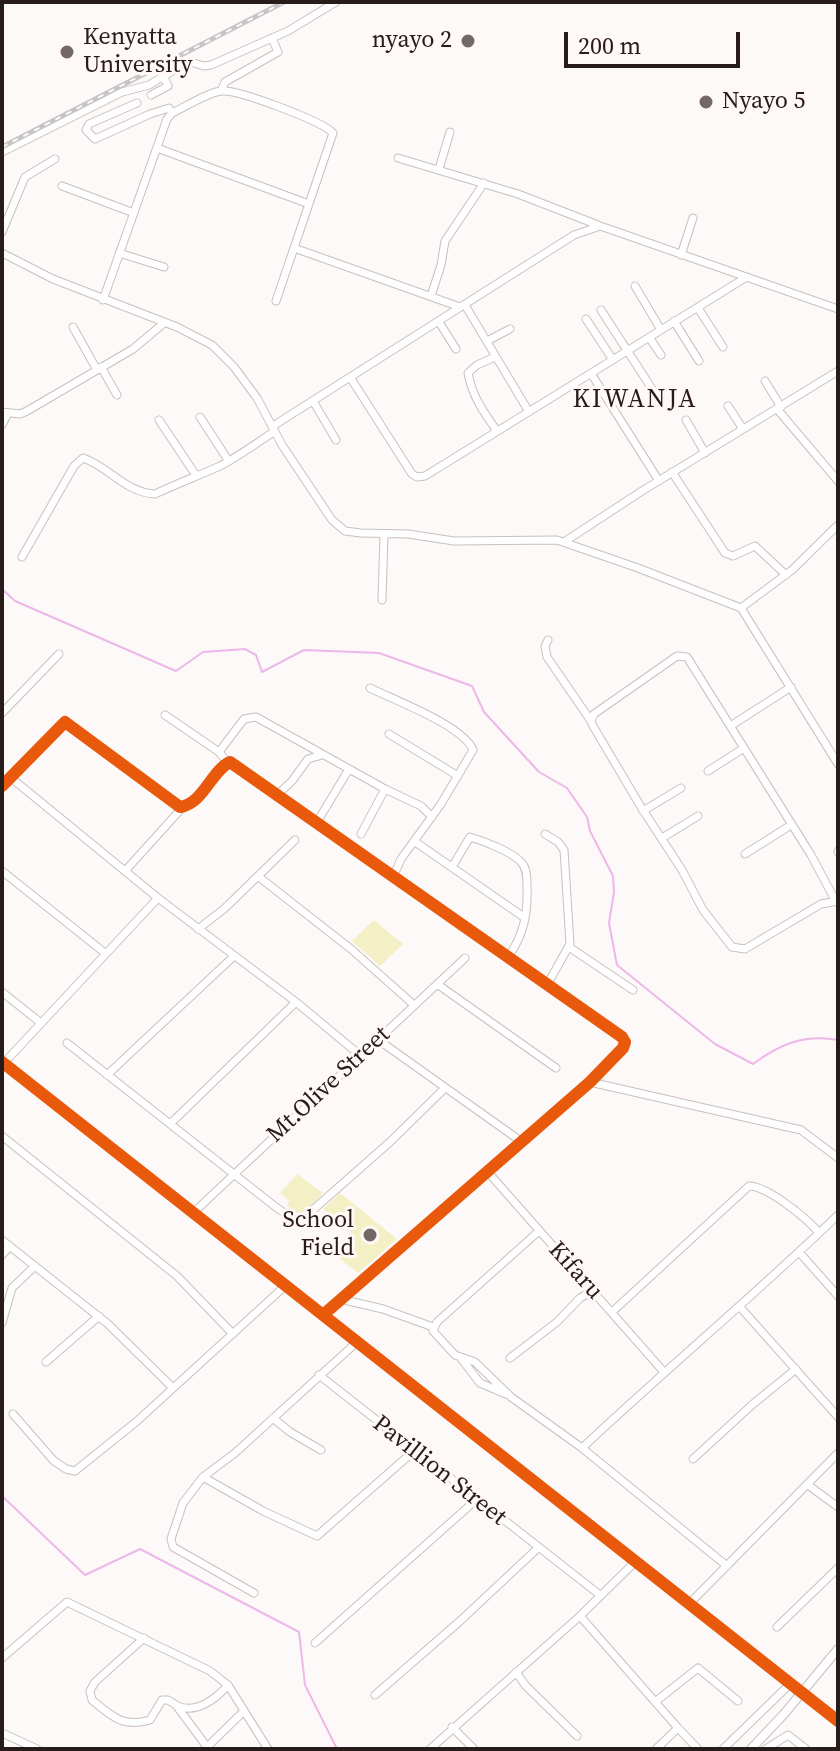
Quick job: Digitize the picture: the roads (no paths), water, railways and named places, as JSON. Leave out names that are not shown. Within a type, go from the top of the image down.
[{"type":"main road","points":[[753,1748],[838,1649]]},
{"type":"street","points":[[2,152],[117,95],[149,85],[190,62],[208,66],[272,38],[336,2]]},
{"type":"street","points":[[221,91],[225,82],[278,52],[272,38]]},
{"type":"street","points":[[151,95],[168,86],[164,77]]},
{"type":"street","points":[[103,300],[165,122],[172,113],[221,91],[314,121],[333,133],[276,301]]},
{"type":"street","points":[[137,103],[89,124],[86,130],[95,139],[156,111],[167,108],[172,113]]},
{"type":"street","points":[[439,169],[450,132]]},
{"type":"street","points":[[157,148],[309,204]]},
{"type":"street","points":[[398,158],[544,203],[600,226],[838,309]]},
{"type":"street","points":[[2,232],[25,177],[55,159]]},
{"type":"street","points":[[431,296],[445,241],[484,183]]},
{"type":"street","points":[[62,186],[134,213]]},
{"type":"street","points":[[681,255],[693,218]]},
{"type":"street","points":[[22,557],[74,466],[83,458],[94,462],[112,477],[150,494],[188,480],[228,460],[313,401],[574,235],[600,226]]},
{"type":"street","points":[[294,248],[463,306],[529,412]]},
{"type":"street","points":[[2,253],[53,279],[212,345],[240,374],[287,454],[337,526],[354,532],[454,541],[564,542],[741,608],[838,764]]},
{"type":"street","points":[[119,253],[164,267]]},
{"type":"street","points":[[350,377],[402,459],[417,477],[433,473],[745,278]]},
{"type":"street","points":[[635,286],[661,330]]},
{"type":"street","points":[[698,308],[723,347]]},
{"type":"street","points":[[601,310],[654,392]]},
{"type":"street","points":[[586,319],[613,360]]},
{"type":"street","points":[[674,321],[699,361]]},
{"type":"street","points":[[439,322],[456,349]]},
{"type":"street","points":[[2,425],[5,413],[27,411],[142,342],[164,323]]},
{"type":"street","points":[[73,327],[117,395]]},
{"type":"street","points":[[487,341],[510,329]]},
{"type":"street","points":[[649,337],[661,355]]},
{"type":"street","points":[[495,357],[468,373],[483,412],[497,431]]},
{"type":"street","points":[[564,542],[838,371]]},
{"type":"street","points":[[592,375],[659,481]]},
{"type":"street","points":[[765,381],[779,408],[838,481]]},
{"type":"street","points":[[313,401],[336,440]]},
{"type":"street","points":[[728,406],[743,429]]},
{"type":"street","points":[[200,417],[228,460]]},
{"type":"street","points":[[159,420],[195,474]]},
{"type":"street","points":[[686,420],[705,453]]},
{"type":"street","points":[[672,472],[725,553],[733,556],[755,546],[786,575]]},
{"type":"street","points":[[741,608],[786,575],[838,525]]},
{"type":"street","points":[[382,600],[384,534]]},
{"type":"street","points":[[548,640],[545,646],[547,657],[591,721],[703,910],[728,942],[737,949],[750,946],[821,904],[836,900],[732,725],[687,657],[681,655],[601,708],[591,721]]},
{"type":"street","points":[[2,713],[59,654]]},
{"type":"street","points":[[732,725],[791,687]]},
{"type":"street","points":[[370,688],[425,713],[466,737],[473,750],[432,817],[397,865],[393,877]]},
{"type":"street","points":[[165,715],[219,752],[227,762],[617,1033],[625,1042],[615,1058],[590,1082],[323,1315]]},
{"type":"street","points":[[219,752],[244,719],[251,716],[421,806],[432,817]]},
{"type":"street","points":[[2,786],[66,722],[182,808]]},
{"type":"street","points":[[389,734],[458,776]]},
{"type":"street","points":[[708,771],[744,748]]},
{"type":"street","points":[[277,795],[308,759],[322,755]]},
{"type":"street","points":[[125,871],[182,808],[210,784],[227,762]]},
{"type":"street","points":[[317,822],[349,769]]},
{"type":"street","points":[[10,777],[158,898],[296,1002],[361,1056]]},
{"type":"street","points":[[643,811],[681,788]]},
{"type":"street","points":[[361,834],[385,789]]},
{"type":"street","points":[[662,838],[698,816]]},
{"type":"street","points":[[745,854],[791,825]]},
{"type":"street","points":[[545,834],[564,850],[569,947],[547,985]]},
{"type":"street","points":[[452,867],[470,837],[519,860],[526,872],[525,918],[521,934],[508,957]]},
{"type":"street","points":[[198,929],[259,877],[295,840]]},
{"type":"street","points":[[414,841],[525,918]]},
{"type":"street","points":[[2,871],[105,953]]},
{"type":"street","points":[[259,877],[351,949],[414,1005]]},
{"type":"street","points":[[158,898],[3,1062],[838,1721]]},
{"type":"street","points":[[569,947],[633,990]]},
{"type":"street","points":[[107,1075],[233,957]]},
{"type":"street","name":"Mt.Olive Street","points":[[193,1213],[465,958]]},
{"type":"street","points":[[437,984],[556,1068]]},
{"type":"street","points":[[2,992],[41,1023]]},
{"type":"street","points":[[170,1124],[296,1002]]},
{"type":"street","points":[[377,1039],[522,1142]]},
{"type":"street","points":[[67,1043],[291,1219],[302,1221],[445,1088]]},
{"type":"street","points":[[590,1082],[792,1127],[807,1133],[838,1158]]},
{"type":"street","points":[[2,1136],[177,1276],[233,1334]]},
{"type":"street","name":"Kifaru","points":[[487,1171],[663,1371]]},
{"type":"street","points":[[612,1312],[749,1186],[765,1190],[806,1219],[819,1233]]},
{"type":"street","points":[[582,1448],[663,1371],[838,1215]]},
{"type":"street","points":[[433,1327],[539,1231]]},
{"type":"street","points":[[2,1240],[99,1316],[172,1387]]},
{"type":"street","points":[[2,1255],[10,1246]]},
{"type":"street","points":[[799,1252],[838,1296]]},
{"type":"street","points":[[2,1323],[12,1288],[35,1266]]},
{"type":"street","points":[[13,1414],[54,1461],[75,1471],[136,1422],[285,1286]]},
{"type":"street","points":[[510,1358],[592,1291]]},
{"type":"street","points":[[340,1299],[383,1309],[433,1327]]},
{"type":"street","points":[[739,1306],[838,1417]]},
{"type":"street","points":[[46,1362],[99,1316]]},
{"type":"street","points":[[433,1327],[433,1331],[460,1357],[480,1383],[511,1397]]},
{"type":"street","points":[[254,1593],[172,1545],[171,1539],[183,1503],[203,1477],[235,1453],[357,1342]]},
{"type":"street","points":[[460,1357],[475,1362],[511,1397],[582,1448],[727,1566]]},
{"type":"street","points":[[693,1459],[796,1369]]},
{"type":"street","name":"Pavillion Street","points":[[319,1375],[600,1595]]},
{"type":"street","points":[[273,1418],[321,1450]]},
{"type":"street","points":[[203,1477],[263,1511],[317,1536],[414,1451]]},
{"type":"street","points":[[689,1604],[838,1453]]},
{"type":"street","points":[[808,1485],[838,1507]]},
{"type":"street","points":[[315,1643],[476,1500]]},
{"type":"street","points":[[375,1695],[538,1548]]},
{"type":"street","points":[[430,1749],[580,1616],[635,1562]]},
{"type":"street","points":[[777,1627],[838,1568]]},
{"type":"street","points":[[2,1658],[67,1602],[210,1671],[228,1685],[268,1749]]},
{"type":"street","points":[[580,1616],[698,1749]]},
{"type":"street","points":[[144,1638],[95,1682],[91,1697],[122,1721],[133,1724],[150,1720],[162,1700],[186,1709],[198,1708],[228,1685]]},
{"type":"street","points":[[655,1702],[698,1668],[738,1701]]},
{"type":"street","points":[[516,1672],[525,1685],[577,1736]]},
{"type":"street","points":[[723,1749],[789,1685]]},
{"type":"street","points":[[176,1705],[206,1748],[243,1712]]},
{"type":"street","points":[[452,1727],[474,1749]]},
{"type":"street","points":[[656,1749],[678,1728]]},
{"type":"street","points":[[2,1733],[37,1749]]},
{"type":"street","points":[[766,1749],[788,1735],[806,1749]]},
{"type":"waterway","points":[[2,589],[15,601],[176,671],[203,652],[245,649],[256,655],[262,672],[304,650],[379,653],[472,686],[484,712],[539,772],[567,788],[587,817],[590,831],[613,876],[609,923],[617,965],[715,1044],[753,1064],[793,1042],[814,1038],[838,1040]]},
{"type":"waterway","points":[[2,1496],[85,1575],[140,1549],[299,1632],[305,1685],[337,1749]]},
{"type":"railway","points":[[2,147],[284,2]]},
{"type":"place","name":"nyayo 2","points":[[468,41]]},
{"type":"place","name":"Kenyatta University","points":[[67,52]]},
{"type":"place","name":"Nyayo 5","points":[[706,102]]},
{"type":"place","name":"School Field","points":[[370,1235]]},
{"type":"district","name":"KIWANJA","points":[[635,400]]}]
